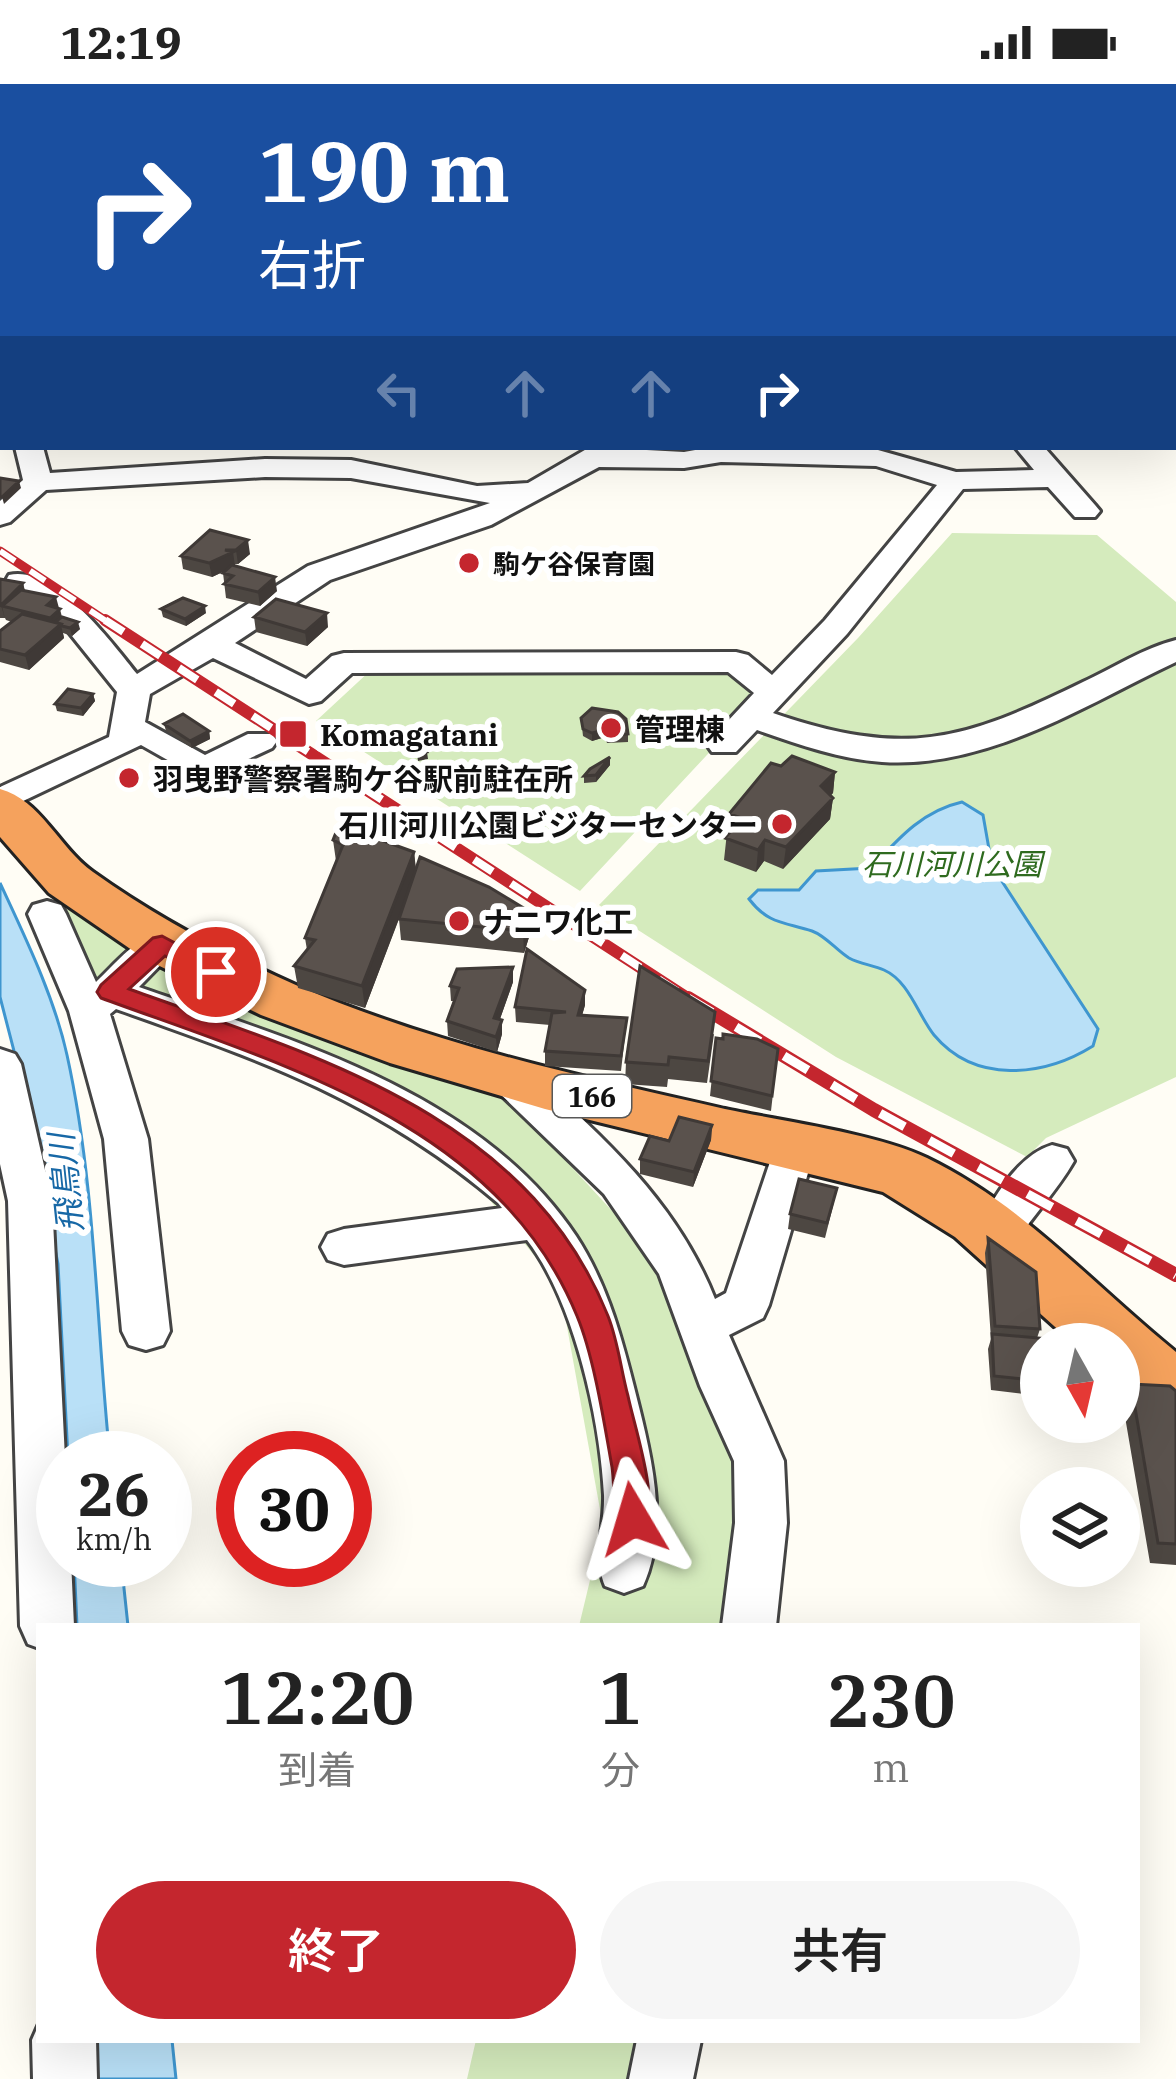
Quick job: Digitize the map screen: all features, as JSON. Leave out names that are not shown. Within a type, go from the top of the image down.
[{"type":"highway","name":"166","points":[[0,803],[19,836],[63,880],[162,944],[298,1008],[507,1075],[900,1172],[955,1198],[1176,1393]]},
{"type":"street","points":[[30,450],[38,482]]},
{"type":"street","points":[[150,473],[159,468],[167,450]]},
{"type":"street","points":[[329,450],[338,464],[351,469],[477,495],[537,490]]},
{"type":"street","points":[[1032,450],[1084,511]]},
{"type":"street","points":[[134,692],[319,572],[481,519],[601,453],[684,460],[721,454],[878,458],[956,481],[1056,478]]},
{"type":"street","points":[[0,516],[38,482],[150,473],[351,469]]},
{"type":"street","points":[[724,745],[836,627],[956,481]]},
{"type":"street","points":[[0,803],[126,742],[134,692],[76,619],[20,582]]},
{"type":"street","points":[[212,645],[309,694],[344,663],[736,662],[762,704],[835,745],[889,753],[938,750],[1012,726],[1176,650]]},
{"type":"street","points":[[127,734],[145,732],[203,769],[260,741]]},
{"type":"street","points":[[47,914],[100,1001],[126,1138],[146,1331]]},
{"type":"street","points":[[100,1001],[162,944]]},
{"type":"street","points":[[100,1001],[315,1066],[416,1116],[459,1145],[537,1221],[559,1251],[594,1318],[628,1468],[633,1519],[624,1569]]},
{"type":"street","points":[[0,1064],[30,1201],[47,1623]]},
{"type":"street","points":[[507,1075],[632,1197],[673,1255],[725,1390],[752,1435],[758,1460],[760,1534],[749,1623]]},
{"type":"street","points":[[704,1326],[746,1305],[794,1146]]},
{"type":"street","points":[[998,1233],[1020,1197],[1052,1161]]},
{"type":"street","points":[[372,1252],[537,1221]]},
{"type":"street","points":[[64,2043],[65,2079]]},
{"type":"street","points":[[661,2079],[667,2043]]},
{"type":"green space","name":"石川河川公園","points":[[952,533],[1097,535],[1176,602],[1176,1077],[1046,1138],[1027,1157],[836,1057],[599,905],[858,638]]},
{"type":"green space","points":[[726,666],[762,696],[580,891],[316,721],[371,670]]},
{"type":"green space","points":[[71,906],[498,1087],[672,1276],[749,1467],[722,1623],[580,1623],[603,1526],[560,1288],[430,1125],[108,1008],[66,909]]},
{"type":"green space","points":[[475,2043],[648,2043],[642,2079],[467,2079]]},
{"type":"water","points":[[962,802],[983,815],[992,866],[1098,1029],[1093,1046],[1053,1064],[1010,1071],[969,1062],[934,1035],[893,975],[849,958],[817,933],[770,918],[749,899],[758,890],[799,890],[816,871],[871,868],[923,819]]},
{"type":"water","name":"飛鳥川","points":[[0,883],[55,1011],[77,1105],[108,1431],[67,1431],[58,1264],[0,997]]},
{"type":"water","points":[[75,1587],[124,1587],[128,1623],[77,1623]]},
{"type":"water","points":[[96,2043],[172,2043],[176,2079],[97,2079]]},
{"type":"building","points":[[0,478],[19,481],[0,497]]},
{"type":"building","points":[[210,530],[248,540],[209,563],[181,556]]},
{"type":"building","points":[[232,565],[275,577],[258,592],[224,584],[233,576],[223,573]]},
{"type":"building","points":[[0,579],[23,583],[1,605],[0,605]]},
{"type":"building","points":[[21,590],[56,597],[47,605],[60,609],[50,618],[2,606]]},
{"type":"building","points":[[183,598],[205,606],[185,619],[161,609]]},
{"type":"building","points":[[276,599],[327,613],[305,632],[254,617]]},
{"type":"building","points":[[22,614],[61,624],[25,655],[0,649],[0,631]]},
{"type":"building","points":[[62,617],[78,622],[70,628],[55,622]]},
{"type":"building","points":[[68,689],[93,694],[81,708],[55,704]]},
{"type":"building","points":[[592,708],[618,712],[626,719],[628,734],[607,736],[605,730],[583,729],[581,718]]},
{"type":"building","points":[[183,714],[209,731],[190,741],[164,724]]},
{"type":"building","points":[[421,737],[427,752],[417,754],[411,739]]},
{"type":"building","name":"石川河川公園ビジターセンター","points":[[792,756],[835,772],[821,786],[833,798],[786,847],[765,840],[758,850],[725,838],[742,818],[729,814],[771,763],[781,766]]},
{"type":"building","points":[[610,757],[596,775],[584,776],[590,769]]},
{"type":"building","points":[[339,825],[414,852],[362,986],[294,966],[315,940],[305,938],[343,845],[333,840]]},
{"type":"building","points":[[420,857],[489,887],[530,912],[523,931],[399,919]]},
{"type":"building","points":[[527,949],[585,990],[578,1015],[627,1018],[621,1056],[545,1051],[552,1013],[566,1012],[515,1007]]},
{"type":"building","points":[[640,966],[715,1012],[708,1061],[669,1057],[668,1065],[626,1062]]},
{"type":"building","points":[[513,967],[494,1018],[502,1020],[496,1037],[447,1021],[459,988],[450,986],[457,969]]},
{"type":"building","points":[[723,1034],[757,1039],[778,1049],[772,1096],[711,1081],[716,1038],[723,1039]]},
{"type":"building","points":[[679,1117],[712,1125],[694,1172],[640,1159],[650,1136],[669,1141]]},
{"type":"building","points":[[799,1179],[837,1188],[827,1223],[790,1214]]},
{"type":"building","points":[[988,1238],[1036,1272],[1040,1323],[995,1326]]},
{"type":"building","points":[[992,1334],[1020,1336],[1020,1379],[994,1376]]},
{"type":"building","points":[[1140,1384],[1170,1386],[1176,1391],[1176,1544],[1158,1543],[1140,1437]]},
{"type":"railway","points":[[0,551],[109,623]]},
{"type":"railway","points":[[105,620],[692,1001]]},
{"type":"railway","points":[[688,998],[874,1110],[1176,1275]]},
{"type":"place","name":"駒ケ谷保育園","points":[[469,563]]},
{"type":"place","name":"管理棟","points":[[611,728]]},
{"type":"place","name":"Komagatani","points":[[293,734]]},
{"type":"place","name":"羽曳野警察署駒ケ谷駅前駐在所","points":[[129,778]]},
{"type":"place","name":"石川河川公園ビジターセンター","points":[[782,824]]},
{"type":"place","name":"ナニワ化工","points":[[459,921]]},
{"type":"route","points":[[216,972],[162,944],[110,992],[315,1066],[416,1116],[459,1145],[505,1186],[550,1236],[594,1318],[628,1468],[633,1519]]}]
